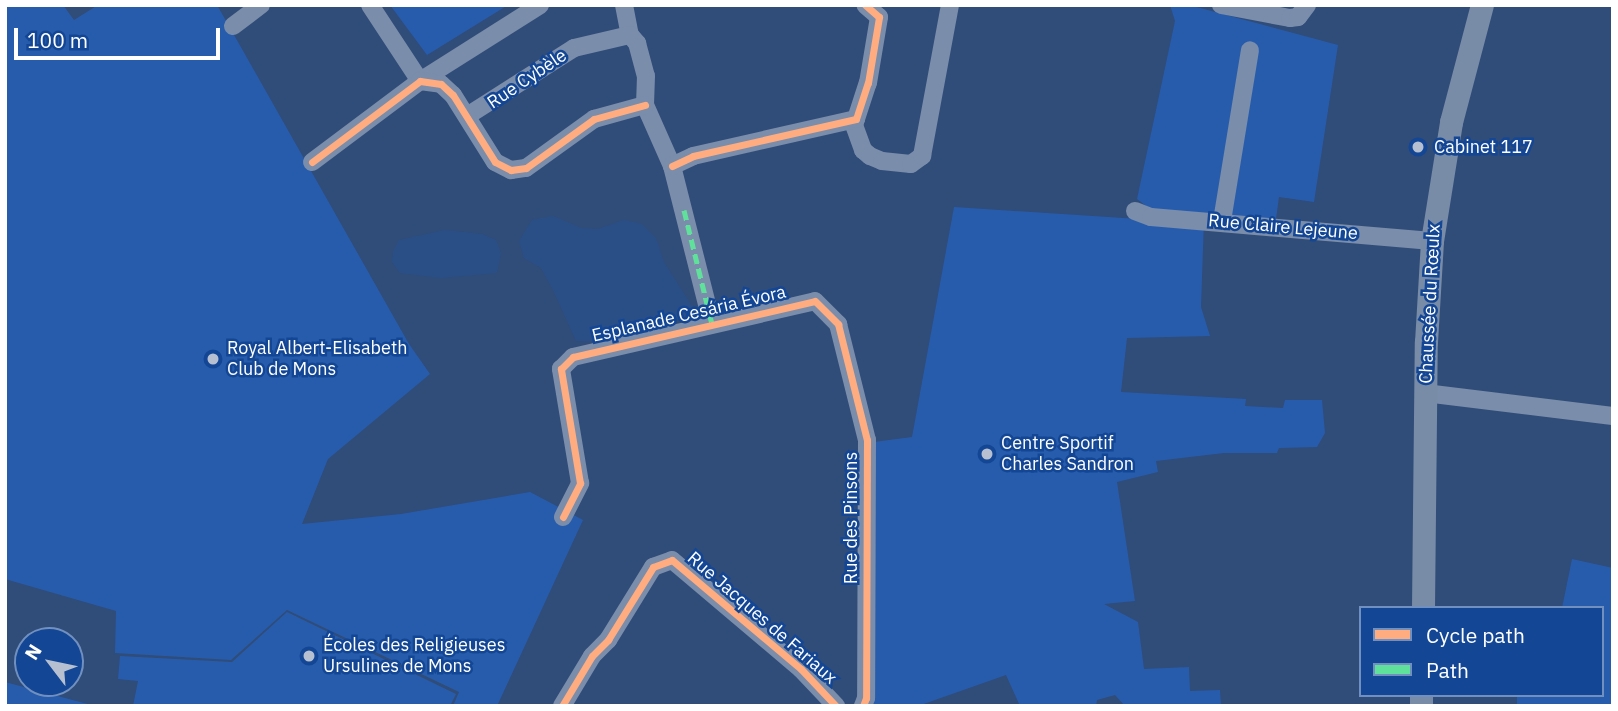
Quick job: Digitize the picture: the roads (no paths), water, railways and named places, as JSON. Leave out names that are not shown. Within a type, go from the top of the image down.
[{"type":"main road","name":"Chaussée du Rœulx","points":[[1423,606],[1425,393],[1432,241],[1451,122],[1482,5]]},
{"type":"street","points":[[233,26],[261,5]]},
{"type":"street","points":[[370,5],[420,81],[441,84],[467,116],[495,162],[512,170],[526,168],[594,119],[645,105],[646,76],[637,43],[630,35],[624,5]]},
{"type":"street","points":[[312,162],[420,81],[540,5]]},
{"type":"street","points":[[865,5],[879,17],[867,83],[854,125],[863,150],[870,156],[882,162],[911,164],[922,156],[950,5]]},
{"type":"street","points":[[1221,5],[1290,18],[1298,17],[1307,5]]},
{"type":"street","name":"Rue Cybèle","points":[[467,116],[574,48],[630,35]]},
{"type":"street","points":[[1222,221],[1250,50]]},
{"type":"street","name":"Esplanade Cesária Évora","points":[[645,105],[672,166],[712,324]]},
{"type":"street","points":[[672,166],[693,156],[856,120]]},
{"type":"street","name":"Rue Claire Lejeune","points":[[1135,211],[1151,217],[1432,241]]},
{"type":"street","name":"Esplanade Cesária Évora","points":[[563,517],[580,483],[561,369],[573,358],[814,301]]},
{"type":"street","name":"Rue des Pinsons","points":[[814,301],[838,324],[867,440],[866,698],[863,706]]},
{"type":"street","points":[[1425,393],[1613,416]]},
{"type":"street","name":"Rue Jacques de Fariaux","points":[[562,706],[592,656],[608,640],[653,567],[664,560],[679,563],[801,669],[836,706]]},
{"type":"place","name":"Cabinet 117","points":[[1418,147]]},
{"type":"place","name":"Royal Albert-Elisabeth Club de Mons","points":[[213,359]]},
{"type":"place","name":"Centre Sportif Charles Sandron","points":[[987,454]]},
{"type":"place","name":"Écoles des Religieuses Ursulines de Mons","points":[[309,656]]}]
